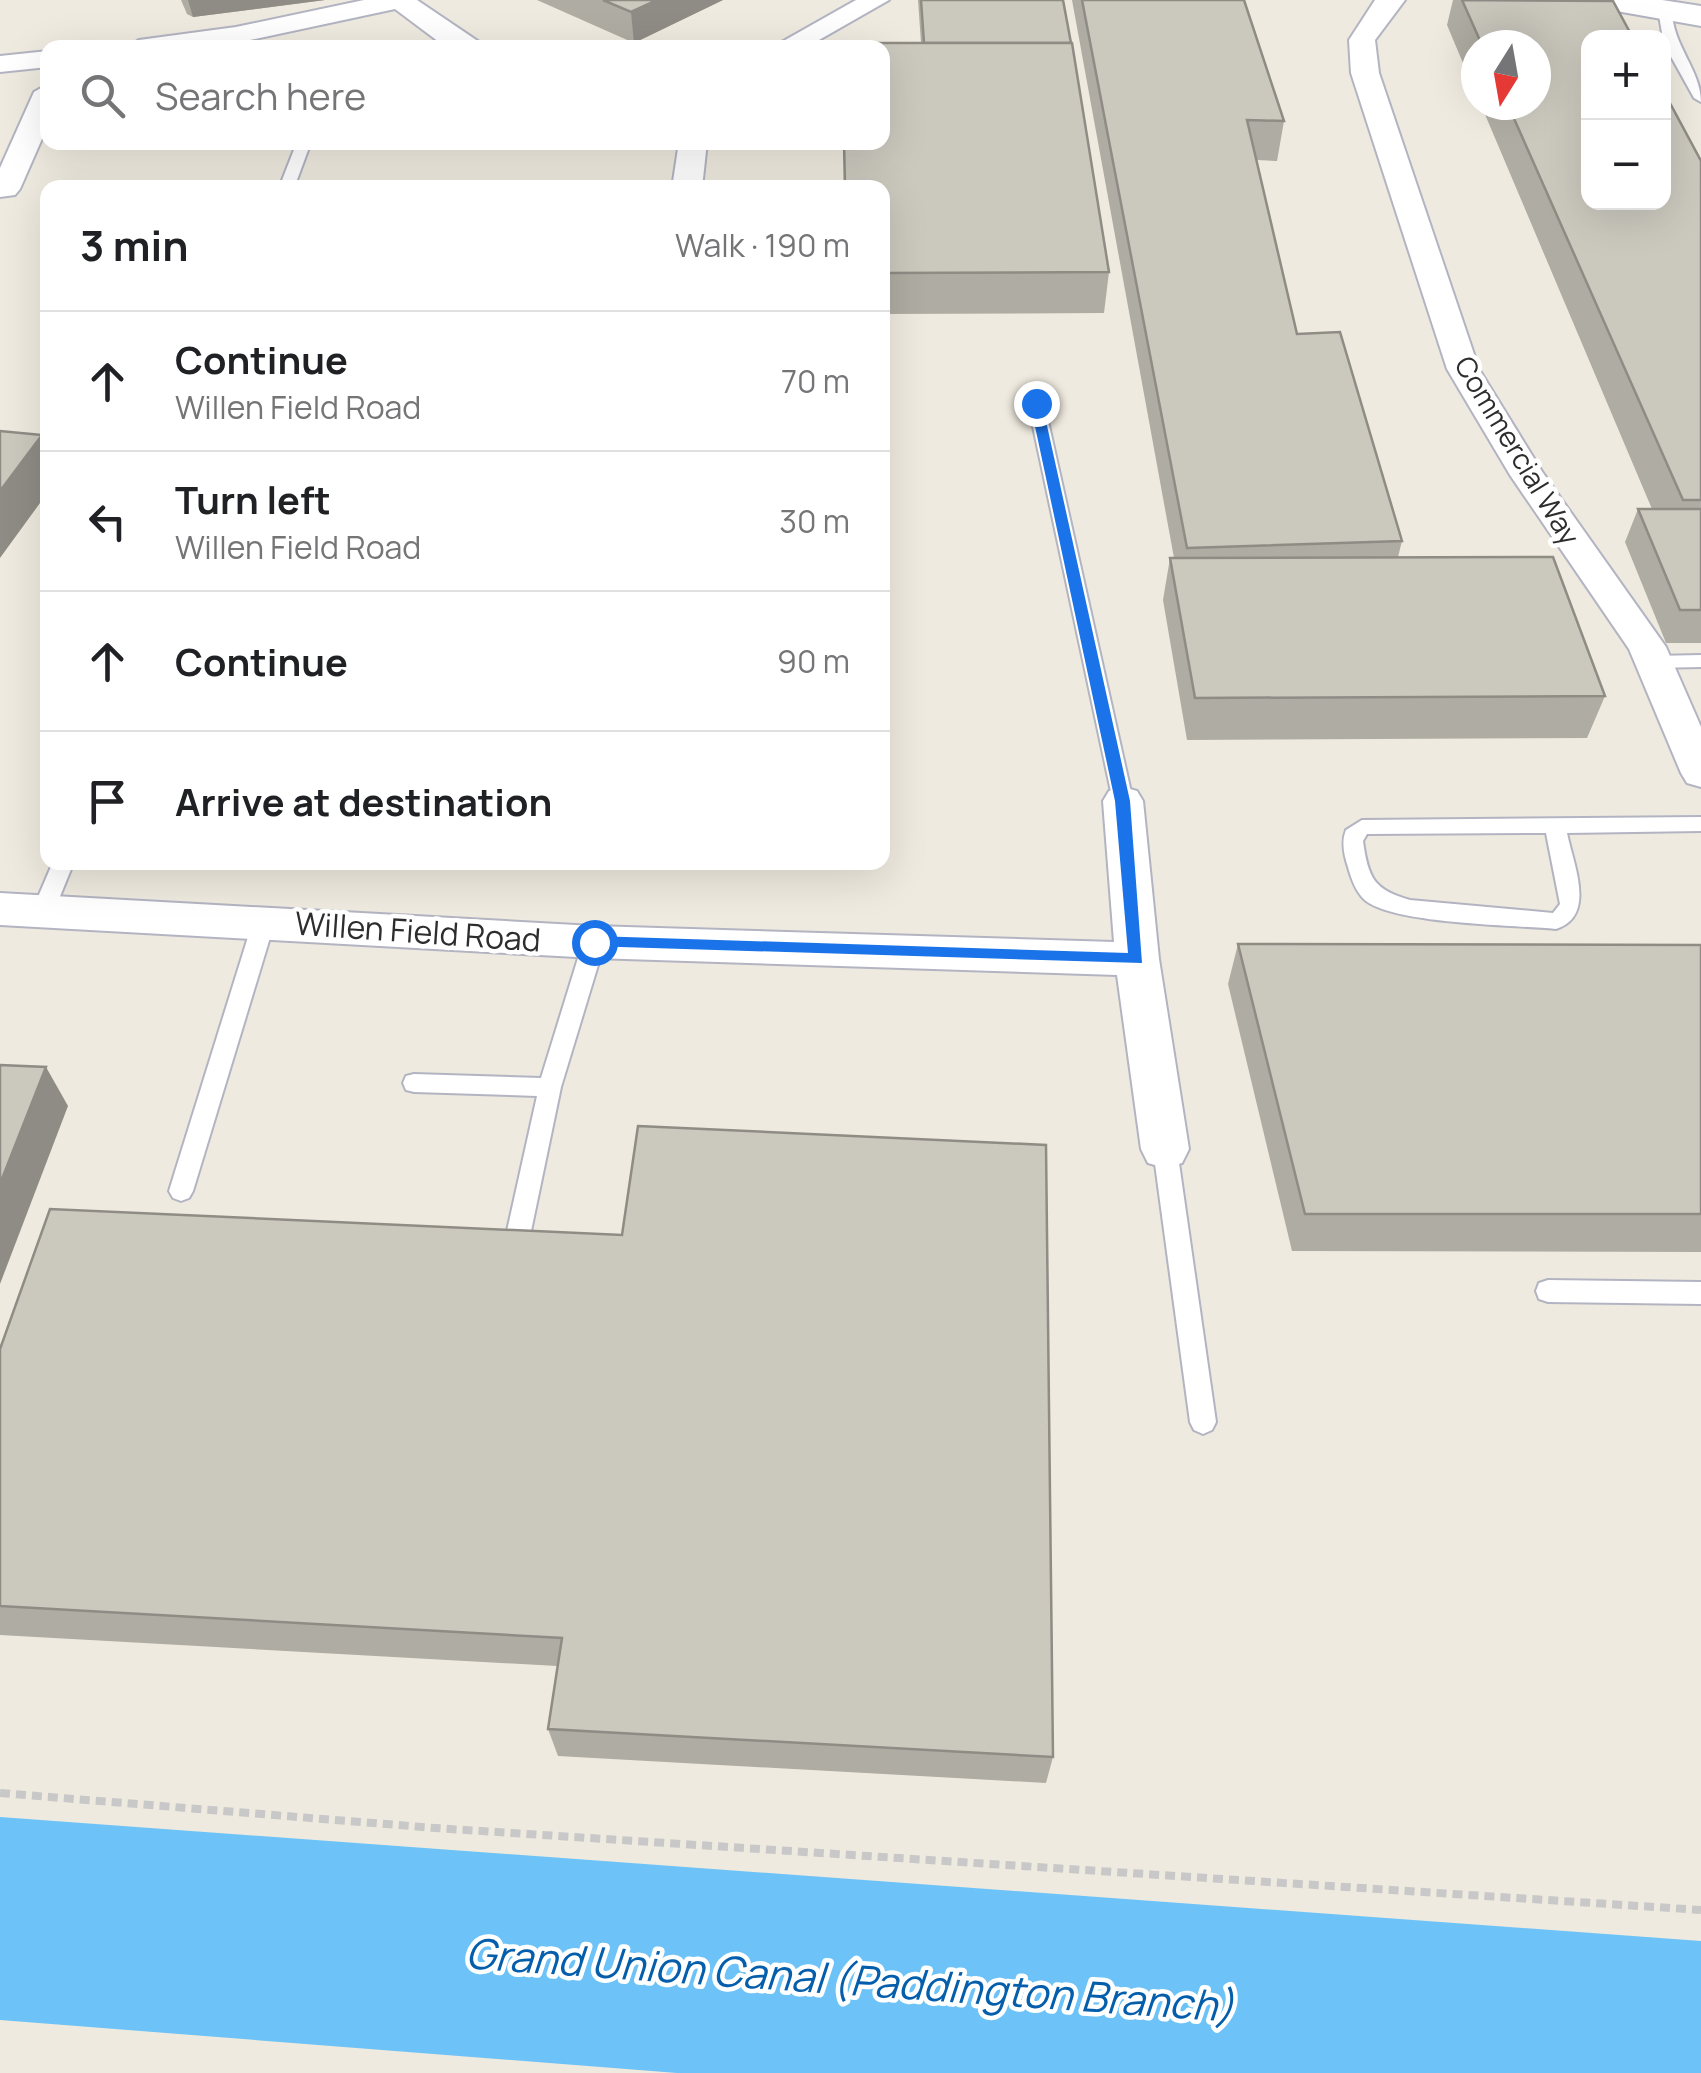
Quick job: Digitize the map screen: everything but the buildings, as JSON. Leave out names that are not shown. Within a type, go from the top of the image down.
[{"type":"street","points":[[198,40],[400,0],[460,40]]},
{"type":"street","points":[[799,40],[876,0]]},
{"type":"street","name":"Commercial Way","points":[[1392,0],[1385,4],[1362,40],[1365,73],[1463,368],[1527,476],[1647,648],[1701,773]]},
{"type":"street","points":[[1605,0],[1701,16]]},
{"type":"street","points":[[0,64],[40,60]]},
{"type":"street","points":[[4,188],[40,109]]},
{"type":"street","points":[[689,180],[692,150]]},
{"type":"street","points":[[1123,801],[1137,959],[1165,1150]]},
{"type":"street","name":"Willen Field Road","points":[[0,909],[594,942],[1137,959]]},
{"type":"lane","points":[[1665,10],[1664,21],[1693,72],[1701,98]]},
{"type":"lane","points":[[289,180],[301,150]]},
{"type":"lane","points":[[1036,403],[1123,801]]},
{"type":"lane","points":[[1652,662],[1701,661]]},
{"type":"lane","points":[[1555,826],[1571,904],[1565,916],[1556,921],[1410,908],[1386,901],[1370,892],[1352,846],[1352,835],[1362,827],[1701,824]]},
{"type":"lane","points":[[43,911],[61,870]]},
{"type":"lane","points":[[181,1191],[264,921]]},
{"type":"lane","points":[[519,1231],[550,1087],[594,942]]},
{"type":"lane","points":[[414,1083],[550,1087]]},
{"type":"lane","points":[[1165,1150],[1203,1422]]},
{"type":"lane","points":[[1548,1291],[1701,1294]]},
{"type":"path","points":[[0,1793],[474,1831],[1701,1910]]},
{"type":"water","name":"Grand Union Canal (Paddington Branch)","points":[[0,1817],[1701,1941],[1701,2073],[677,2073],[0,2020]]},
{"type":"route","points":[[594,942],[1137,959],[1123,801],[1036,403]]}]
